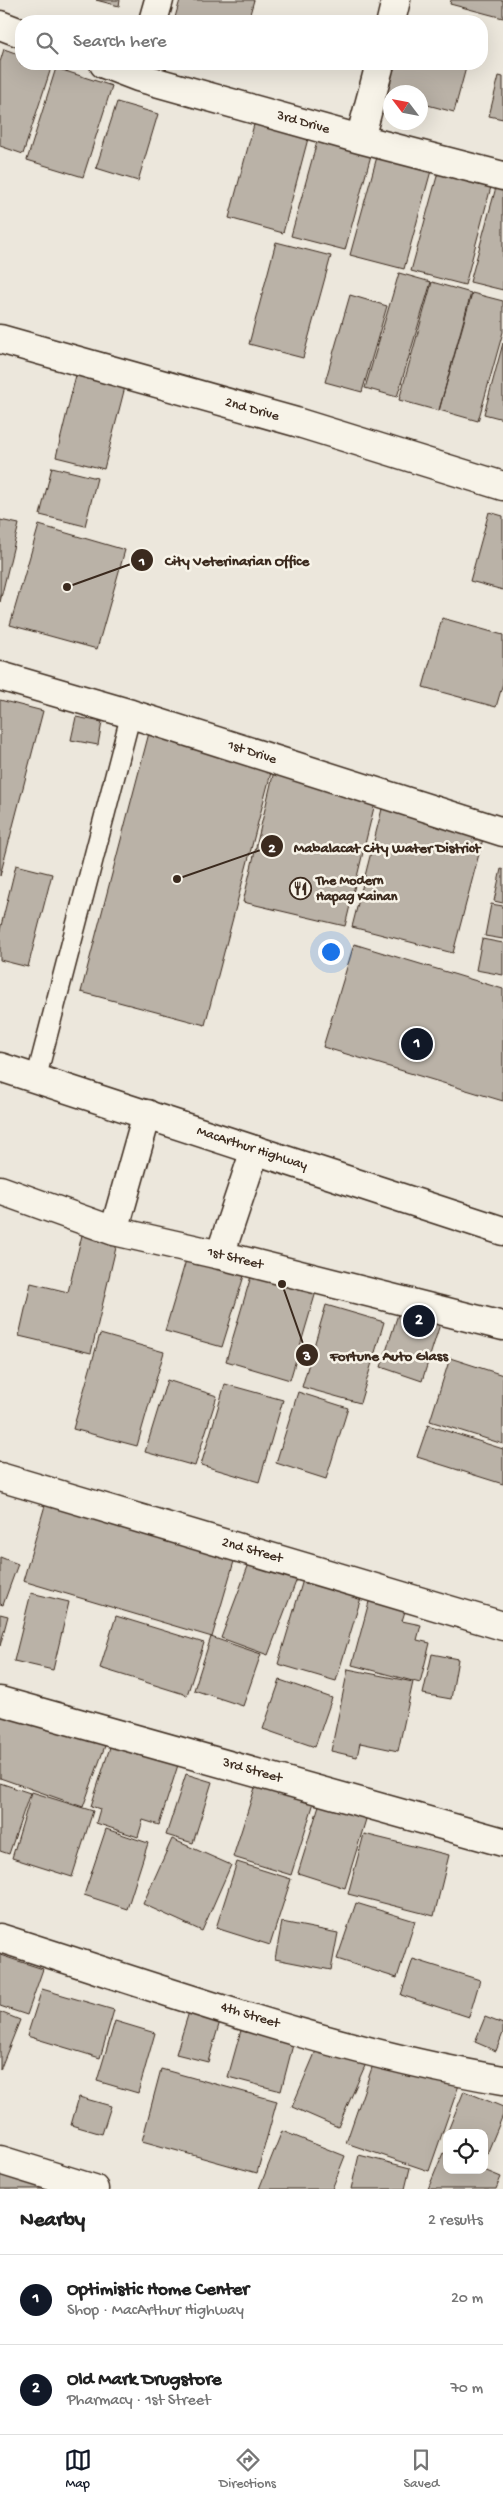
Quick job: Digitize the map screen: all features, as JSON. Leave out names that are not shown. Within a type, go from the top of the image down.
[{"type":"main road","points":[[155,15],[159,0]]},
{"type":"main road","points":[[392,15],[396,0]]},
{"type":"main road","points":[[0,25],[15,31]]},
{"type":"main road","name":"3rd Drive","points":[[140,70],[360,139],[503,176]]},
{"type":"main road","points":[[360,139],[378,70]]},
{"type":"main road","name":"2nd Drive","points":[[0,339],[296,422],[503,486]]},
{"type":"main road","name":"1st Drive","points":[[0,676],[131,714],[503,832]]},
{"type":"main road","name":"MacArthur Highway","points":[[0,1067],[503,1231]]},
{"type":"main road","points":[[114,1231],[147,1114]]},
{"type":"main road","points":[[220,1255],[255,1150]]},
{"type":"main road","name":"1st Street","points":[[0,1190],[114,1231],[220,1255],[503,1326]]},
{"type":"main road","name":"2nd Street","points":[[0,1477],[503,1626]]},
{"type":"main road","name":"3rd Street","points":[[0,1701],[503,1842]]},
{"type":"main road","name":"4th Street","points":[[0,1938],[248,2017],[432,2068],[503,2080]]},
{"type":"main road","points":[[0,2160],[94,2189]]},
{"type":"lane","points":[[36,1078],[131,714]]},
{"type":"building","points":[[96,0],[120,0],[119,6]]},
{"type":"building","points":[[180,0],[254,0],[250,15],[176,15]]},
{"type":"building","points":[[451,0],[503,0],[503,18],[450,4]]},
{"type":"building","points":[[4,49],[15,53],[15,70],[50,70],[23,154],[0,146],[0,62]]},
{"type":"building","points":[[55,70],[62,70],[112,86],[83,177],[27,160]]},
{"type":"building","points":[[391,70],[465,70],[454,112],[428,105],[428,85],[387,85]]},
{"type":"building","points":[[499,76],[503,77],[503,119],[489,116]]},
{"type":"building","points":[[117,102],[158,114],[138,181],[96,168]]},
{"type":"building","points":[[256,117],[310,131],[283,233],[229,218]]},
{"type":"building","points":[[319,134],[373,148],[345,250],[291,236]]},
{"type":"building","points":[[378,153],[432,167],[404,269],[350,255]]},
{"type":"building","points":[[439,169],[492,183],[465,285],[411,271]]},
{"type":"building","points":[[498,180],[503,181],[503,290],[470,282]]},
{"type":"building","points":[[276,242],[331,256],[303,358],[249,344]]},
{"type":"building","points":[[399,273],[431,282],[397,397],[365,388]]},
{"type":"building","points":[[432,282],[471,293],[439,411],[399,400]]},
{"type":"building","points":[[472,293],[503,301],[503,332],[478,421],[439,410]]},
{"type":"building","points":[[350,295],[387,306],[362,392],[325,382]]},
{"type":"building","points":[[503,343],[503,419],[484,414]]},
{"type":"building","points":[[78,367],[127,379],[104,469],[56,457]]},
{"type":"building","points":[[52,467],[97,478],[85,526],[40,515]]},
{"type":"building","points":[[489,512],[503,516],[503,590],[470,581]]},
{"type":"building","points":[[0,520],[19,524],[0,602]]},
{"type":"building","points":[[39,525],[125,550],[97,649],[10,625]]},
{"type":"building","points":[[442,618],[503,635],[503,683],[496,707],[423,687]]},
{"type":"building","points":[[0,700],[43,711],[0,876]]},
{"type":"building","points":[[76,717],[102,722],[98,745],[71,740]]},
{"type":"building","points":[[149,733],[273,765],[205,1025],[81,992]]},
{"type":"building","points":[[274,771],[377,795],[345,926],[243,902]]},
{"type":"building","points":[[383,805],[485,831],[453,953],[352,927]]},
{"type":"building","points":[[16,865],[52,874],[28,967],[0,960],[0,930]]},
{"type":"building","points":[[501,869],[503,870],[503,903],[494,901]]},
{"type":"building","points":[[491,904],[503,906],[503,939],[485,936]]},
{"type":"building","points":[[482,939],[503,943],[503,975],[476,970]]},
{"type":"building","points":[[354,944],[503,989],[503,1101],[323,1047]]},
{"type":"building","points":[[84,1227],[119,1235],[91,1353],[19,1336],[31,1283],[68,1292]]},
{"type":"building","points":[[189,1250],[247,1266],[222,1347],[165,1331]]},
{"type":"building","points":[[254,1266],[318,1285],[290,1380],[226,1361]]},
{"type":"building","points":[[326,1305],[384,1322],[360,1403],[302,1387]]},
{"type":"building","points":[[400,1308],[441,1321],[422,1381],[381,1367]]},
{"type":"building","points":[[100,1334],[164,1352],[137,1446],[73,1429]]},
{"type":"building","points":[[450,1358],[503,1375],[503,1444],[430,1421]]},
{"type":"building","points":[[167,1380],[217,1396],[195,1466],[145,1452]]},
{"type":"building","points":[[225,1384],[283,1400],[259,1482],[201,1465]]},
{"type":"building","points":[[298,1392],[348,1408],[326,1479],[276,1463]]},
{"type":"building","points":[[428,1425],[503,1449],[503,1484],[417,1457]]},
{"type":"building","points":[[48,1495],[237,1551],[212,1637],[23,1581]]},
{"type":"building","points":[[253,1553],[300,1571],[268,1655],[221,1638]]},
{"type":"building","points":[[0,1557],[18,1564],[3,1605],[0,1604]]},
{"type":"building","points":[[305,1573],[363,1591],[336,1681],[278,1664]]},
{"type":"building","points":[[31,1593],[69,1602],[53,1670],[14,1661]]},
{"type":"building","points":[[370,1598],[406,1608],[402,1621],[421,1625],[417,1640],[430,1643],[420,1683],[352,1665]]},
{"type":"building","points":[[0,1614],[8,1616],[0,1646]]},
{"type":"building","points":[[116,1616],[204,1643],[187,1695],[100,1668]]},
{"type":"building","points":[[211,1637],[261,1654],[243,1706],[194,1690]]},
{"type":"building","points":[[432,1654],[458,1659],[451,1699],[423,1694]]},
{"type":"building","points":[[348,1669],[413,1682],[398,1751],[360,1743],[357,1757],[331,1751]]},
{"type":"building","points":[[280,1680],[332,1698],[315,1747],[263,1729]]},
{"type":"building","points":[[0,1706],[106,1743],[83,1807],[0,1778]]},
{"type":"building","points":[[111,1744],[178,1765],[159,1825],[143,1820],[138,1837],[96,1823],[100,1809],[91,1806]]},
{"type":"building","points":[[186,1774],[212,1782],[193,1843],[166,1835]]},
{"type":"building","points":[[259,1775],[317,1793],[291,1875],[233,1857]]},
{"type":"building","points":[[0,1783],[30,1793],[9,1854],[0,1851]]},
{"type":"building","points":[[32,1792],[93,1811],[72,1877],[12,1858]]},
{"type":"building","points":[[320,1802],[367,1816],[345,1888],[298,1873]]},
{"type":"building","points":[[106,1829],[148,1843],[127,1909],[84,1895]]},
{"type":"building","points":[[364,1834],[449,1855],[434,1916],[348,1894]]},
{"type":"building","points":[[172,1839],[231,1865],[202,1931],[143,1904]]},
{"type":"building","points":[[237,1862],[291,1879],[270,1945],[216,1928]]},
{"type":"building","points":[[356,1903],[415,1921],[397,1978],[337,1959]]},
{"type":"building","points":[[282,1922],[338,1933],[331,1970],[275,1959]]},
{"type":"building","points":[[0,1955],[43,1969],[27,2015],[0,2006]]},
{"type":"building","points":[[413,1959],[480,1980],[469,2017],[401,1995]]},
{"type":"building","points":[[42,1989],[114,2010],[100,2058],[27,2036]]},
{"type":"building","points":[[192,2002],[223,2011],[208,2062],[176,2054]]},
{"type":"building","points":[[0,2012],[20,2020],[0,2070]]},
{"type":"building","points":[[485,2017],[503,2024],[503,2033],[496,2051],[475,2042]]},
{"type":"building","points":[[115,2021],[155,2033],[138,2093],[97,2081]]},
{"type":"building","points":[[243,2023],[295,2037],[281,2091],[228,2077]]},
{"type":"building","points":[[321,2039],[368,2059],[338,2127],[292,2107]]},
{"type":"building","points":[[376,2056],[459,2085],[429,2171],[346,2143]]},
{"type":"building","points":[[161,2069],[277,2101],[257,2173],[142,2141]]},
{"type":"building","points":[[464,2091],[503,2107],[503,2115],[488,2151],[488,2129],[449,2129]]},
{"type":"building","points":[[79,2097],[111,2106],[102,2134],[71,2125]]},
{"type":"building","points":[[282,2131],[345,2156],[332,2189],[259,2189]]},
{"type":"building","points":[[443,2153],[443,2174],[488,2174],[488,2172],[501,2177],[496,2189],[428,2189]]},
{"type":"building","points":[[359,2155],[410,2168],[405,2189],[351,2189]]},
{"type":"building","points":[[0,2163],[49,2189],[0,2189]]},
{"type":"place","name":"City Veterinarian Office","points":[[67,587]]},
{"type":"place","name":"Mabalacat City Water District","points":[[177,879]]},
{"type":"place","name":"The Modern Hapag Kainan","points":[[300,889]]},
{"type":"place","name":"Optimistic Home Center","points":[[417,1044]]},
{"type":"place","name":"Fortune Auto Glass","points":[[282,1284]]},
{"type":"place","name":"Old Mark Drugstore","points":[[419,1321]]}]
